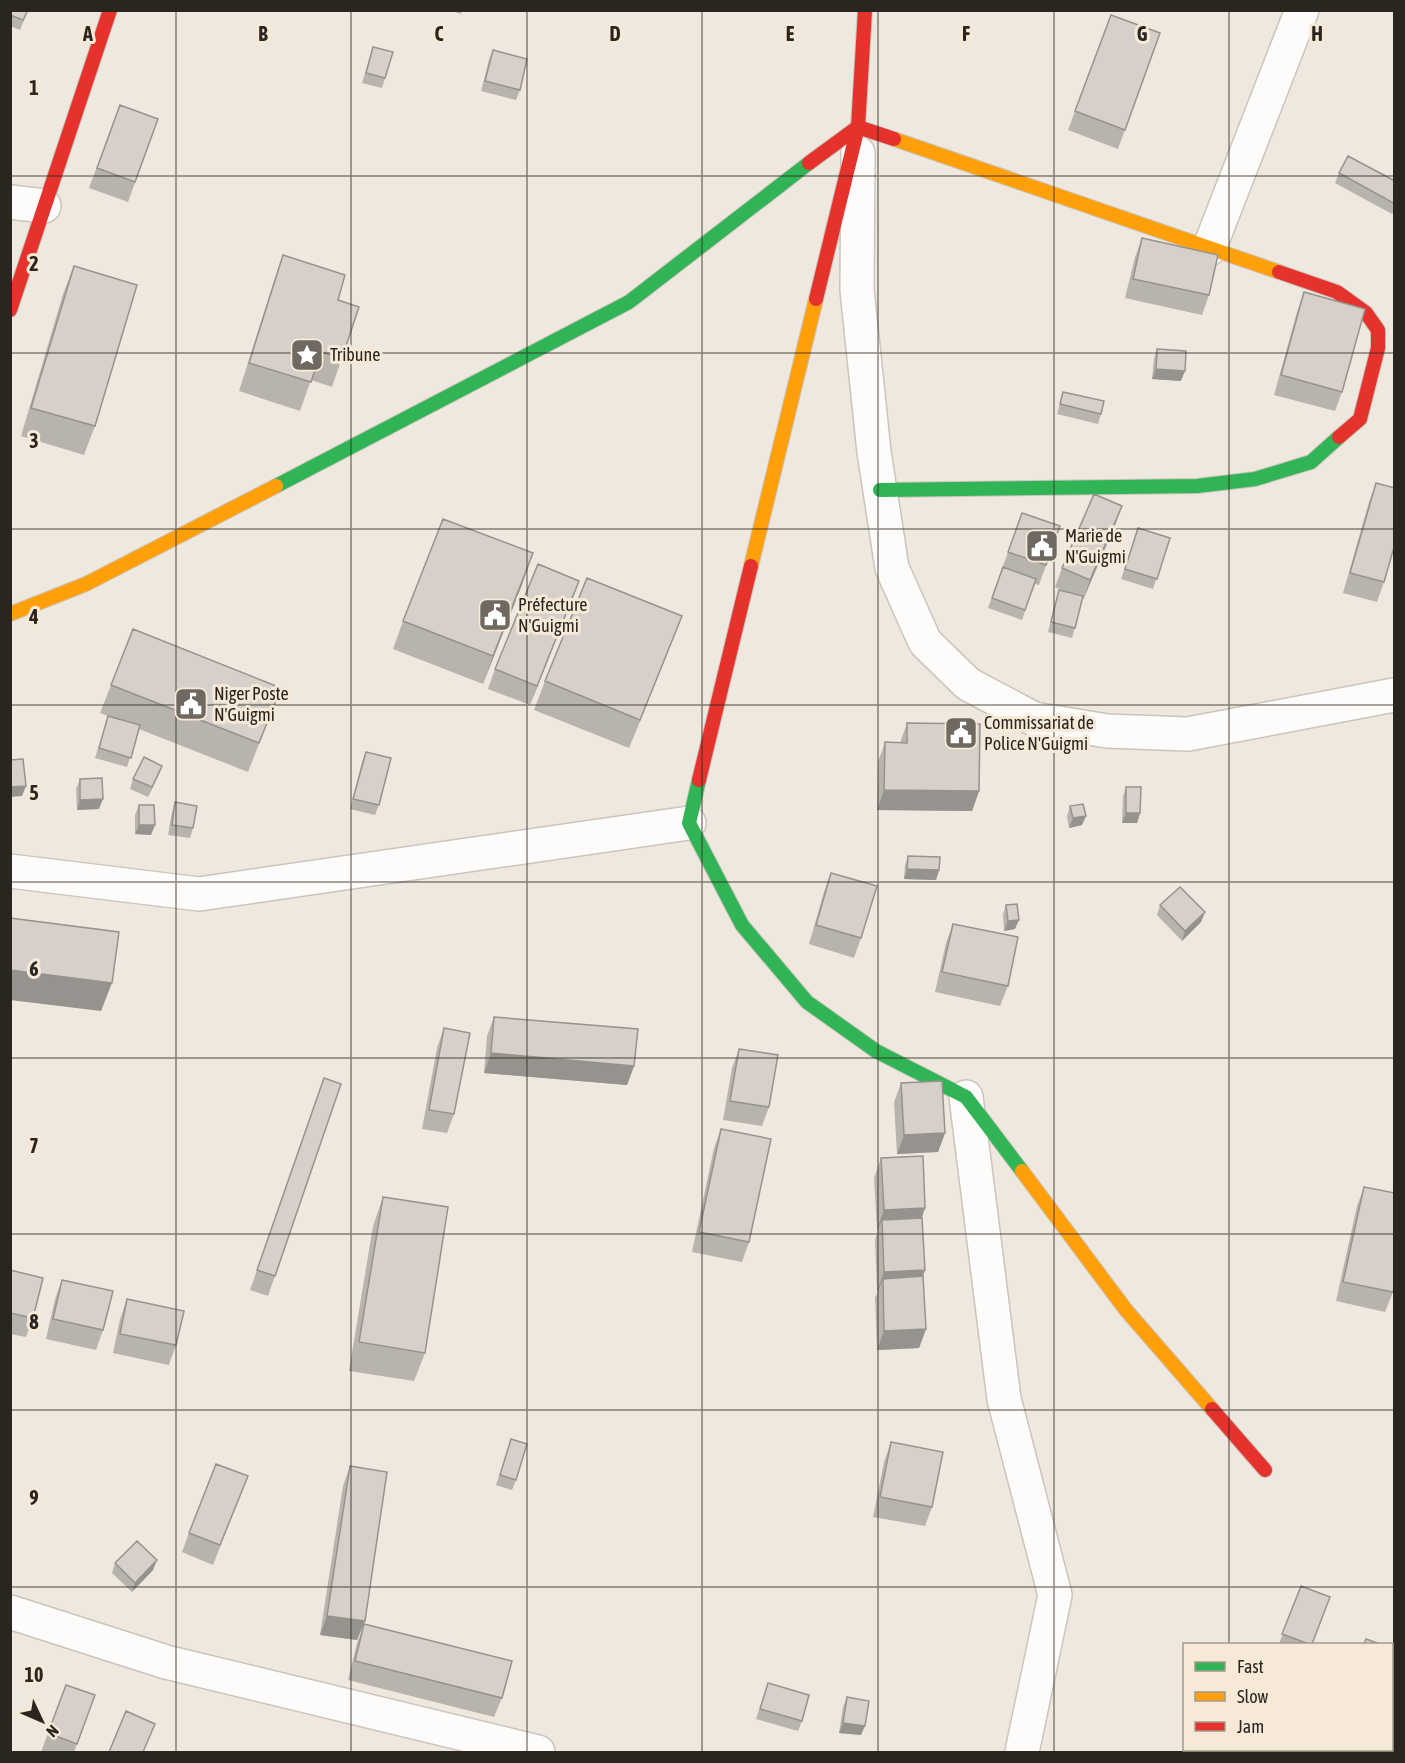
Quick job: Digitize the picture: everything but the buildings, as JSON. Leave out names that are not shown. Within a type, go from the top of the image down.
[{"type":"street","points":[[10,310],[110,10]]},
{"type":"street","points":[[865,10],[858,127],[857,290],[880,490],[892,568],[925,642],[968,684],[1034,719],[1107,731],[1188,734],[1395,695]]},
{"type":"street","points":[[1209,249],[1302,10]]},
{"type":"street","points":[[858,127],[1337,292],[1366,313],[1378,330],[1378,348],[1360,419],[1311,462],[1255,479],[1197,486],[880,490]]},
{"type":"street","points":[[10,614],[86,584],[629,302],[772,190],[858,127]]},
{"type":"street","points":[[858,127],[689,823],[742,925],[807,1002],[876,1051],[966,1097],[1126,1310],[1265,1470]]},
{"type":"street","points":[[10,202],[44,206]]},
{"type":"street","points":[[10,871],[199,894],[689,823]]},
{"type":"street","points":[[966,1097],[1004,1399],[1055,1595],[1022,1752]]},
{"type":"street","points":[[10,1612],[166,1662],[538,1752]]},
{"type":"traffic: fast","points":[[276,486],[629,302],[809,163]]},
{"type":"traffic: fast","points":[[880,490],[1197,486],[1255,479],[1311,462],[1339,437]]},
{"type":"traffic: fast","points":[[699,780],[689,823],[742,925],[807,1002],[876,1051],[966,1097],[1022,1171]]},
{"type":"traffic: slow","points":[[894,139],[1279,272]]},
{"type":"traffic: slow","points":[[751,566],[816,299]]},
{"type":"traffic: slow","points":[[10,614],[86,584],[276,486]]},
{"type":"traffic: slow","points":[[1022,1171],[1126,1310],[1212,1409]]},
{"type":"traffic: jam","points":[[10,310],[110,10]]},
{"type":"traffic: jam","points":[[809,163],[858,127],[865,10]]},
{"type":"traffic: jam","points":[[816,299],[858,127],[894,139]]},
{"type":"traffic: jam","points":[[1279,272],[1337,292],[1366,313],[1378,330],[1378,348],[1360,419],[1339,437]]},
{"type":"traffic: jam","points":[[699,780],[751,566]]},
{"type":"traffic: jam","points":[[1212,1409],[1265,1470]]},
{"type":"place","name":"Tribune","points":[[307,355]]},
{"type":"place","name":"Marie de N'Guigmi","points":[[1042,546]]},
{"type":"place","name":"Préfecture N'Guigmi","points":[[495,615]]},
{"type":"place","name":"Niger Poste N'Guigmi","points":[[191,704]]},
{"type":"place","name":"Commissariat de Police N'Guigmi","points":[[961,733]]}]
